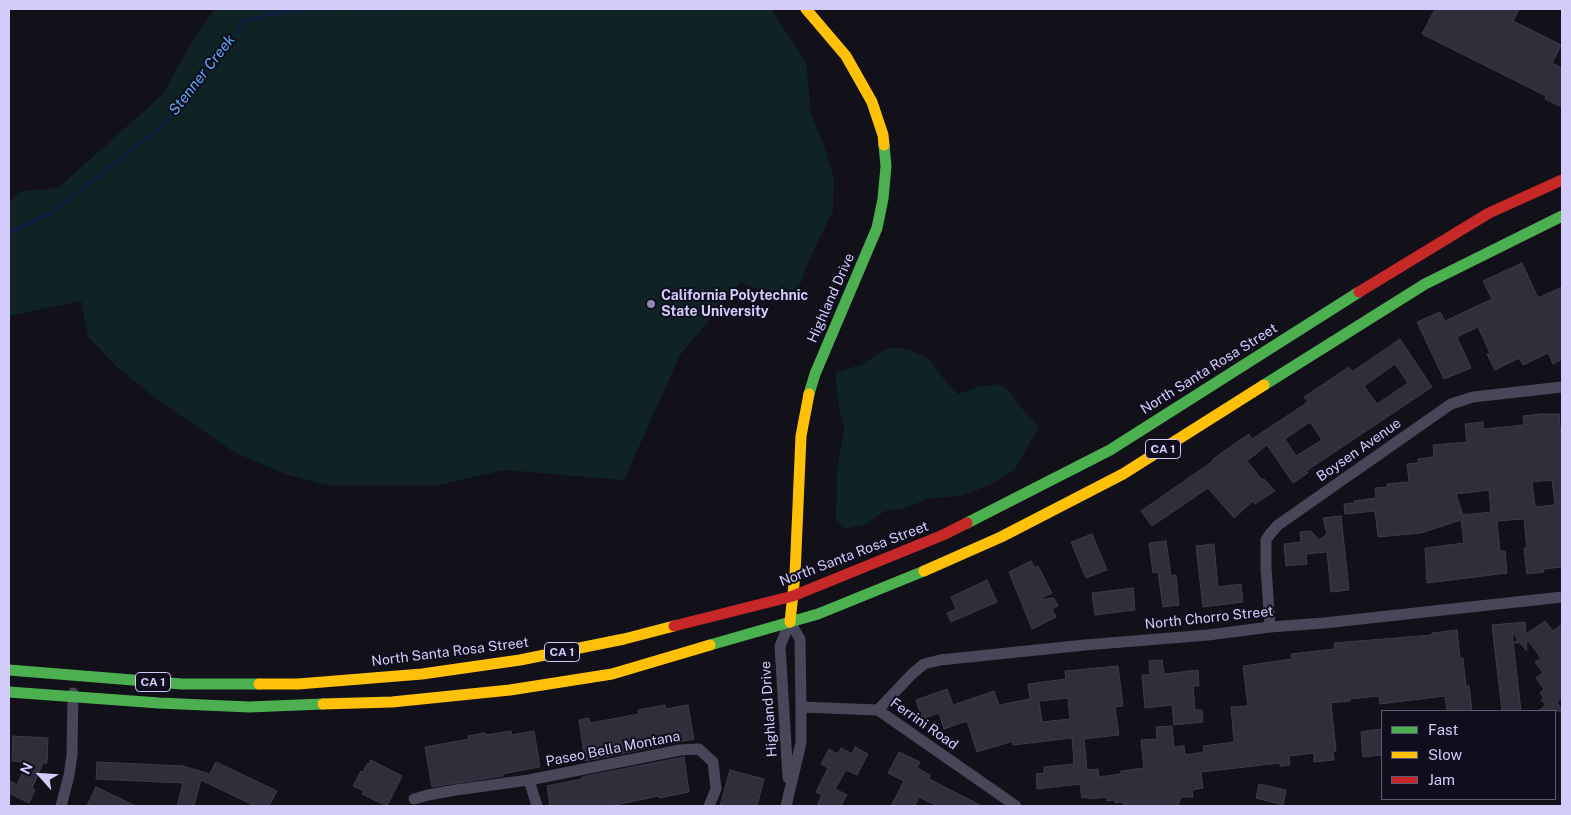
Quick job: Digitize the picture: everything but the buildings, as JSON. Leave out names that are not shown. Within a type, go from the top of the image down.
[{"type":"main road","name":"Highland Drive","points":[[790,622],[801,436],[806,405],[815,374],[877,228],[883,199],[886,166],[883,135],[872,102],[846,56],[806,9]]},
{"type":"main road","name":"North Santa Rosa Street","points":[[9,670],[182,684],[298,684],[422,674],[520,660],[624,639],[793,596],[943,535],[1110,450],[1418,254],[1489,213],[1562,180]]},
{"type":"main road","name":"CA 1","points":[[9,692],[159,703],[249,707],[392,702],[510,690],[612,674],[818,614],[937,566],[1001,537],[1123,474],[1425,284],[1562,216]]},
{"type":"street","name":"Boysen Avenue","points":[[1270,627],[1266,540],[1278,525],[1451,404],[1473,397],[1562,387]]},
{"type":"street","name":"North Chorro Street","points":[[878,710],[924,664],[940,660],[1208,635],[1562,597]]},
{"type":"street","name":"Highland Drive","points":[[788,801],[800,743],[801,707],[800,639],[790,622]]},
{"type":"street","name":"Highland Drive","points":[[788,801],[786,712],[780,646],[790,622]]},
{"type":"street","points":[[61,806],[72,755],[75,676]]},
{"type":"street","name":"Ferrini Road","points":[[801,707],[878,710],[1016,806]]},
{"type":"street","name":"Paseo Bella Montana","points":[[414,799],[456,790],[529,780],[680,750],[699,749],[713,762],[716,789],[709,806]]},
{"type":"street","points":[[529,780],[537,806]]},
{"type":"green space","points":[[215,9],[771,9],[806,62],[811,114],[823,143],[834,179],[833,211],[809,260],[794,301],[740,283],[680,355],[624,480],[505,470],[438,485],[325,485],[282,473],[234,452],[157,399],[118,368],[88,337],[81,301],[9,316],[9,201],[21,191],[58,188],[163,94],[194,38]]},
{"type":"green space","points":[[891,348],[909,349],[930,360],[946,382],[958,394],[975,388],[998,384],[1008,389],[1019,405],[1039,427],[1014,470],[990,485],[960,496],[931,498],[905,508],[885,511],[866,524],[845,529],[836,520],[837,469],[844,430],[837,396],[836,372],[864,364],[877,354]]},
{"type":"waterway","name":"Stenner Creek","points":[[9,233],[53,212],[156,131],[188,98],[244,22],[270,14],[311,9],[337,9]]},
{"type":"waterway","name":"Stenner Creek","points":[[358,9],[394,9]]},
{"type":"traffic: fast","points":[[809,394],[815,374],[877,228],[883,199],[886,166],[884,145]]},
{"type":"traffic: fast","points":[[1264,385],[1425,284],[1562,216]]},
{"type":"traffic: fast","points":[[967,523],[1110,450],[1359,292]]},
{"type":"traffic: fast","points":[[710,645],[818,614],[924,571]]},
{"type":"traffic: fast","points":[[9,670],[182,684],[259,684]]},
{"type":"traffic: fast","points":[[9,692],[159,703],[249,707],[323,704]]},
{"type":"traffic: slow","points":[[806,9],[846,56],[872,102],[883,135],[884,145]]},
{"type":"traffic: slow","points":[[924,571],[1001,537],[1123,474],[1264,385]]},
{"type":"traffic: slow","points":[[790,622],[795,575],[801,436],[809,394]]},
{"type":"traffic: slow","points":[[259,684],[298,684],[422,674],[520,660],[624,639],[674,626]]},
{"type":"traffic: slow","points":[[323,704],[392,702],[510,690],[612,674],[710,645]]},
{"type":"traffic: jam","points":[[1359,292],[1489,213],[1562,180]]},
{"type":"traffic: jam","points":[[674,626],[793,596],[943,535],[967,523]]},
{"type":"place","name":"California Polytechnic State University","points":[[651,304]]}]
